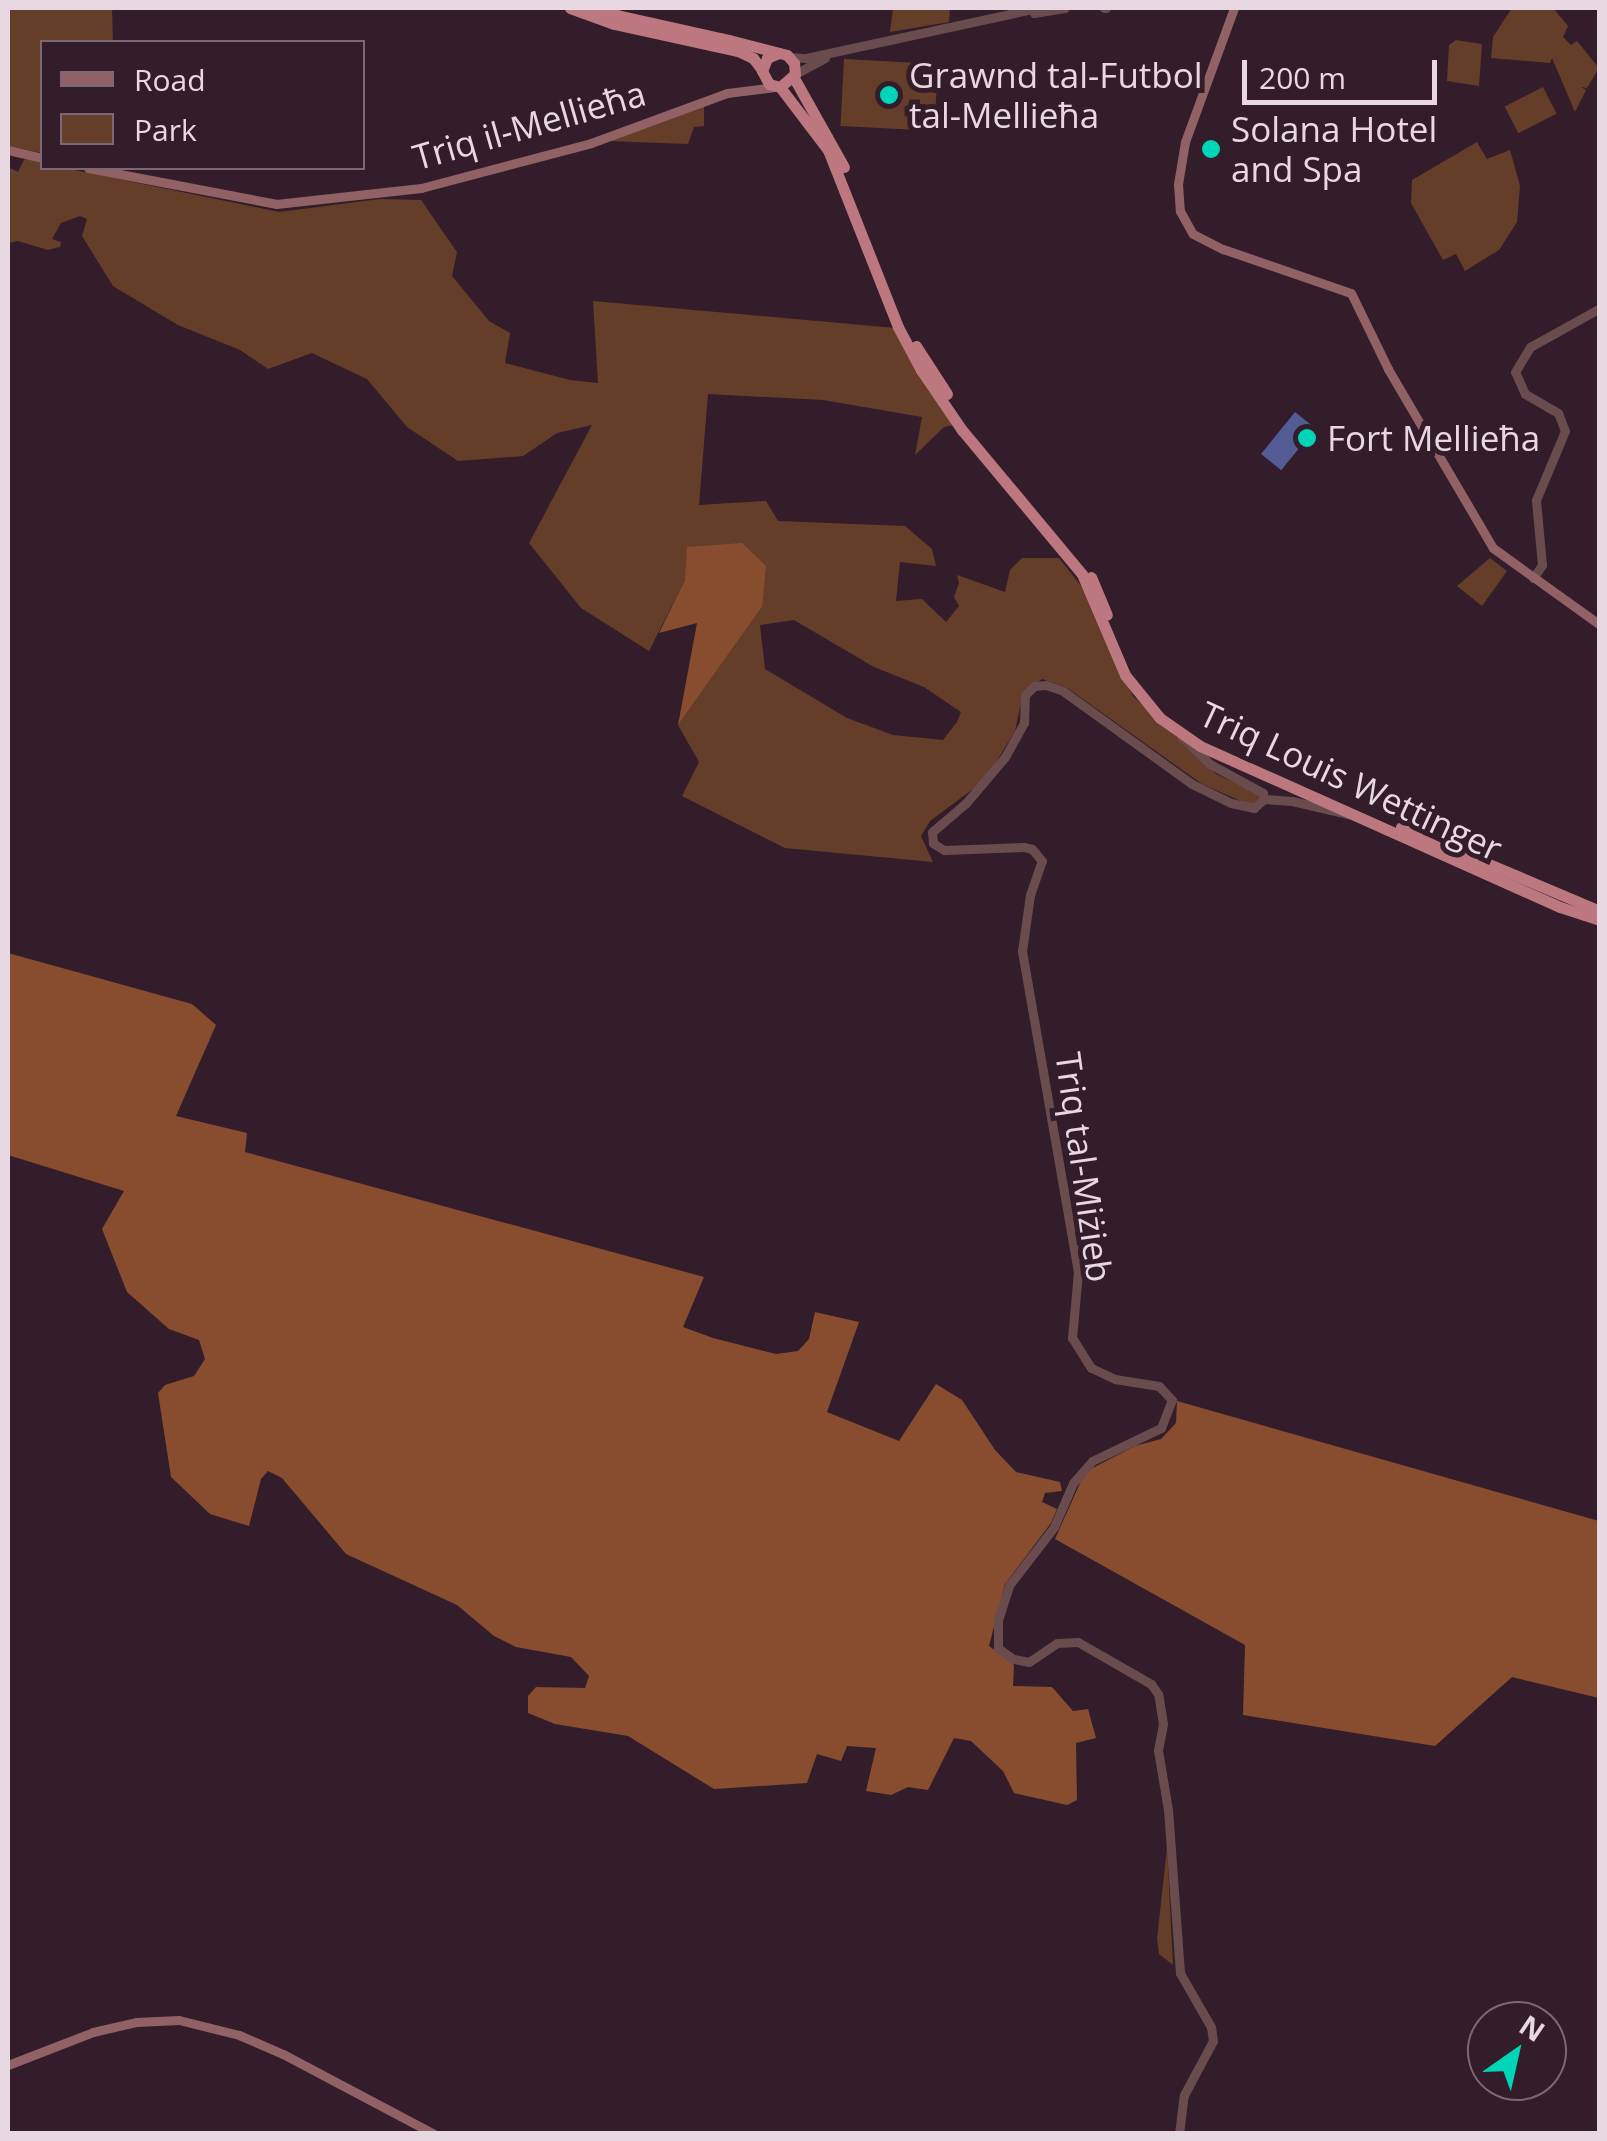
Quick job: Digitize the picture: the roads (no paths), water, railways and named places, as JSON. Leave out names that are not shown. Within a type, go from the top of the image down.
[{"type":"highway","name":"Triq Louis Wettinger","points":[[570,8],[614,24],[738,51],[754,58],[828,150],[898,326],[922,370],[962,430],[1082,574],[1125,675],[1144,702],[1181,736],[1560,907],[1600,920]]},
{"type":"highway","points":[[593,8],[784,55]]},
{"type":"highway","name":"Triq Louis Wettinger","points":[[784,55],[835,146],[889,288],[918,348],[968,425],[1082,563],[1103,600],[1124,658],[1156,706],[1187,730],[1220,748],[1600,911]]},
{"type":"highway","points":[[762,72],[767,58],[784,55]]},
{"type":"highway","points":[[778,87],[795,76]]},
{"type":"main road","points":[[1234,8],[1185,142],[1178,184],[1180,211],[1201,240],[1351,293],[1388,368],[1493,548],[1600,625]]},
{"type":"main road","name":"Triq il-Mellieħa","points":[[98,170],[276,204],[421,188],[591,143],[758,84],[762,72]]},
{"type":"main road","name":"Triq il-Mellieħa","points":[[745,89],[778,87]]},
{"type":"main road","points":[[8,150],[40,158]]},
{"type":"main road","points":[[8,2065],[93,2032],[136,2022],[180,2020],[239,2035],[283,2054],[434,2134]]},
{"type":"street","points":[[1021,13],[1037,8]]},
{"type":"street","points":[[784,55],[806,58],[839,47],[1065,8]]},
{"type":"street","points":[[795,76],[839,47]]},
{"type":"street","points":[[1534,578],[1542,558],[1534,519],[1536,500],[1565,431],[1558,413],[1525,394],[1514,372],[1530,348],[1600,308]]},
{"type":"street","name":"Triq tal-Miżieb","points":[[1179,2134],[1184,2095],[1213,2041],[1211,2026],[1180,1973],[1168,1810],[1158,1750],[1162,1724],[1158,1694],[1151,1684],[1078,1642],[1057,1642],[1029,1662],[1012,1659],[998,1648],[998,1620],[1010,1584],[1054,1526],[1073,1484],[1092,1461],[1162,1428],[1172,1400],[1160,1386],[1115,1379],[1091,1368],[1072,1338],[1078,1272],[1022,951],[1030,896],[1042,862],[1032,849],[1024,847],[944,850],[933,843],[932,832],[966,802],[1006,757],[1024,723],[1025,695],[1034,686],[1062,691],[1213,795],[1247,808],[1254,808],[1264,799],[1264,793],[1210,764],[1181,736]]},
{"type":"street","name":"Triq tal-Miżieb","points":[[1264,799],[1356,815]]},
{"type":"water","points":[[1295,412],[1315,428],[1281,470],[1261,454]]},
{"type":"place","name":"Grawnd tal-Futbol tal-Mellieħa","points":[[889,95]]},
{"type":"place","name":"Solana Hotel and Spa","points":[[1211,149]]},
{"type":"place","name":"Fort Mellieħa","points":[[1307,438]]}]
